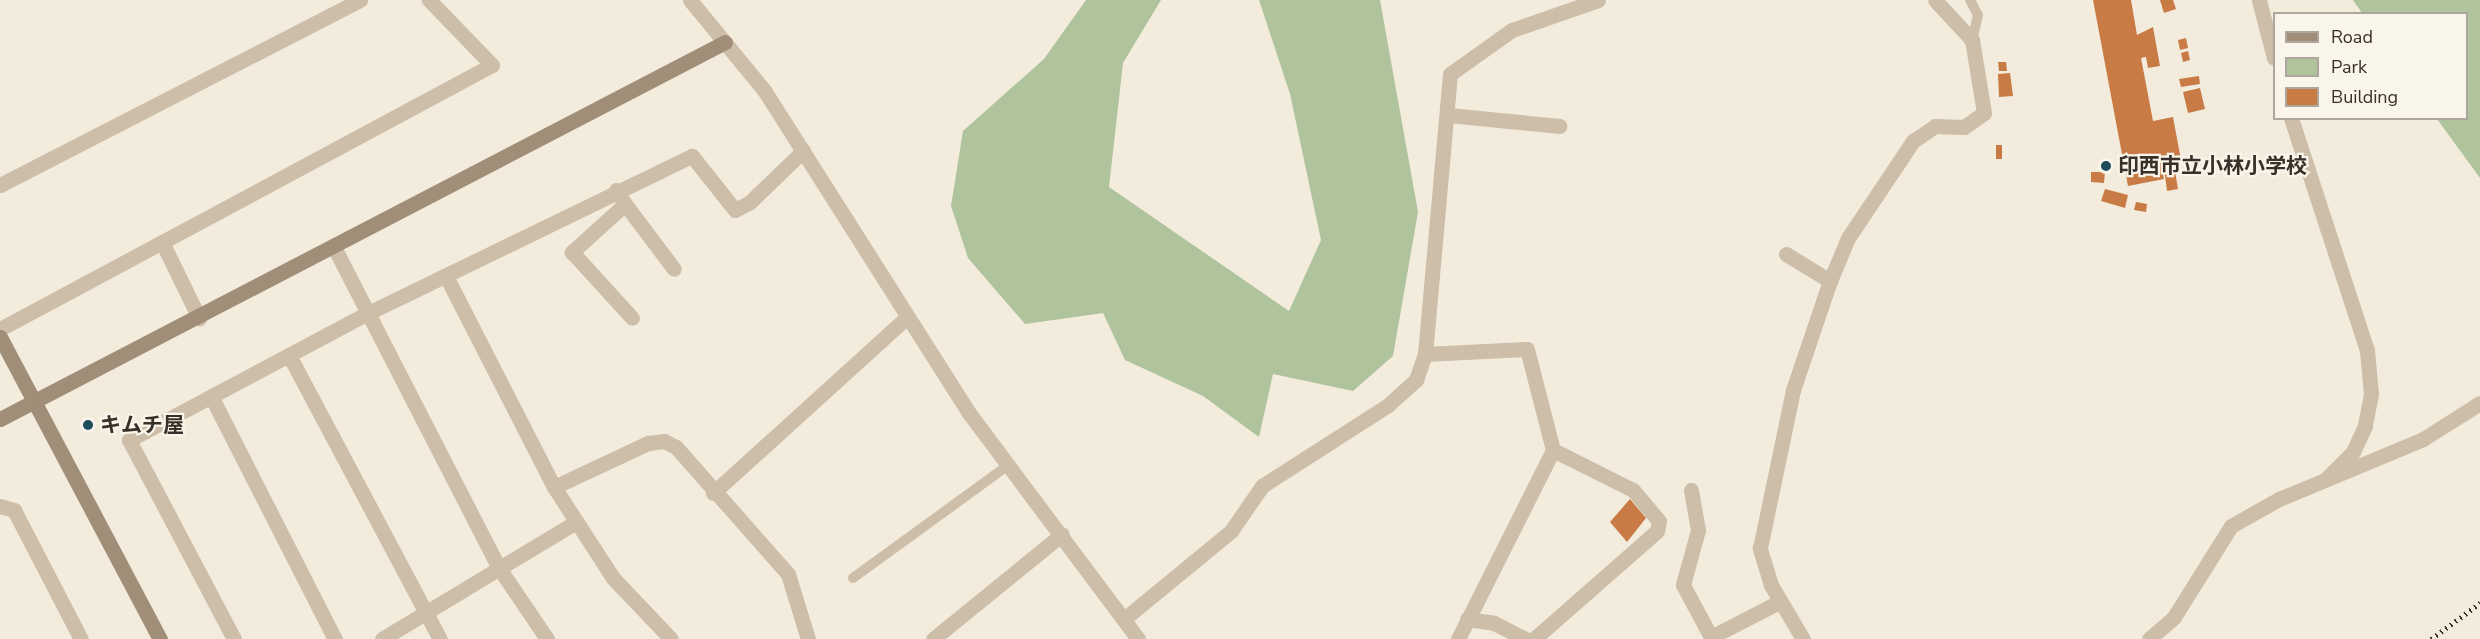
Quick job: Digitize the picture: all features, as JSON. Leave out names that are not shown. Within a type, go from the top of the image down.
[{"type":"street","points":[[0,185],[360,0]]},
{"type":"street","points":[[0,329],[492,65],[429,0]]},
{"type":"street","points":[[690,0],[725,42],[803,151],[905,319],[1007,466],[1062,534],[1138,639]]},
{"type":"street","points":[[1124,619],[1231,531],[1262,486],[1403,392],[1416,380],[1425,354],[1449,115],[1450,74],[1512,30],[1598,0]]},
{"type":"street","points":[[1803,639],[1779,602],[1760,548],[1793,390],[1830,281],[1848,238],[1913,141],[1935,126],[1964,127],[1984,113],[1972,40],[1935,0]]},
{"type":"street","points":[[2259,0],[2273,54]]},
{"type":"street","points":[[0,419],[335,249],[725,42]]},
{"type":"street","points":[[1449,115],[1559,126]]},
{"type":"street","points":[[2293,120],[2367,350],[2371,394],[2365,426],[2353,452],[2327,478]]},
{"type":"street","points":[[234,639],[129,440],[213,398],[366,314],[447,278],[616,190],[692,156],[735,210],[750,202],[803,151]]},
{"type":"street","points":[[616,190],[624,204],[675,269]]},
{"type":"street","points":[[624,204],[572,252],[632,318]]},
{"type":"street","points":[[162,242],[199,318]]},
{"type":"street","points":[[335,249],[366,314],[498,568],[547,639]]},
{"type":"street","points":[[1786,254],[1830,281]]},
{"type":"street","points":[[447,278],[554,487],[613,578],[671,639]]},
{"type":"street","points":[[713,493],[905,319]]},
{"type":"street","points":[[0,337],[160,639]]},
{"type":"street","points":[[1425,354],[1527,349],[1553,450],[1458,639]]},
{"type":"street","points":[[290,357],[424,614],[440,639]]},
{"type":"street","points":[[213,398],[335,639]]},
{"type":"street","points":[[2149,639],[2174,617],[2231,526],[2327,478],[2359,470],[2412,445],[2480,403]]},
{"type":"street","points":[[554,487],[648,443],[664,441],[788,574],[808,639]]},
{"type":"street","points":[[1534,639],[1657,531],[1659,521],[1633,490],[1553,450]]},
{"type":"street","points":[[1690,490],[1698,530],[1683,585],[1711,637],[1779,602]]},
{"type":"street","points":[[0,506],[14,510],[81,639]]},
{"type":"street","points":[[382,639],[576,522]]},
{"type":"street","points":[[933,639],[1062,534]]},
{"type":"street","points":[[1467,619],[1494,624],[1526,639]]},
{"type":"lane","points":[[1970,0],[1978,15],[1972,40]]},
{"type":"lane","points":[[853,578],[1007,466]]},
{"type":"green space","points":[[1086,0],[1161,0],[1123,63],[1109,187],[1289,311],[1321,240],[1290,94],[1259,0],[1380,0],[1418,212],[1393,356],[1353,391],[1273,374],[1259,437],[1203,396],[1125,360],[1103,313],[1025,324],[968,258],[951,206],[963,131],[1044,59]]},
{"type":"green space","points":[[2353,0],[2480,0],[2480,178],[2438,120],[2468,120],[2468,12],[2361,12]]},
{"type":"building","points":[[2093,0],[2131,0],[2137,35],[2153,27],[2160,66],[2148,68],[2146,57],[2141,58],[2153,121],[2173,117],[2181,160],[2161,164],[2164,179],[2128,186]]},
{"type":"building","points":[[2160,0],[2173,0],[2176,9],[2164,13]]},
{"type":"building","points":[[2186,38],[2188,48],[2180,50],[2178,40]]},
{"type":"building","points":[[2188,51],[2190,60],[2183,62],[2181,53]]},
{"type":"building","points":[[1998,62],[2006,62],[2007,71],[1999,71]]},
{"type":"building","points":[[2010,73],[2013,96],[1999,97],[1998,74]]},
{"type":"building","points":[[2199,76],[2200,84],[2181,87],[2179,79]]},
{"type":"building","points":[[2200,88],[2205,109],[2188,113],[2183,92]]},
{"type":"building","points":[[1996,145],[2002,145],[2002,159],[1996,159]]},
{"type":"building","points":[[2174,165],[2178,189],[2167,191],[2164,167]]},
{"type":"building","points":[[2091,172],[2105,172],[2104,183],[2091,182]]},
{"type":"building","points":[[2105,189],[2128,195],[2125,208],[2101,201]]},
{"type":"building","points":[[2136,202],[2147,204],[2146,212],[2134,210]]},
{"type":"building","points":[[1630,499],[1646,518],[1627,542],[1610,522]]},
{"type":"railway","points":[[2431,639],[2480,603]]},
{"type":"place","name":"印西市立小林小学校","points":[[2106,166]]},
{"type":"place","name":"キムチ屋","points":[[88,425]]}]
